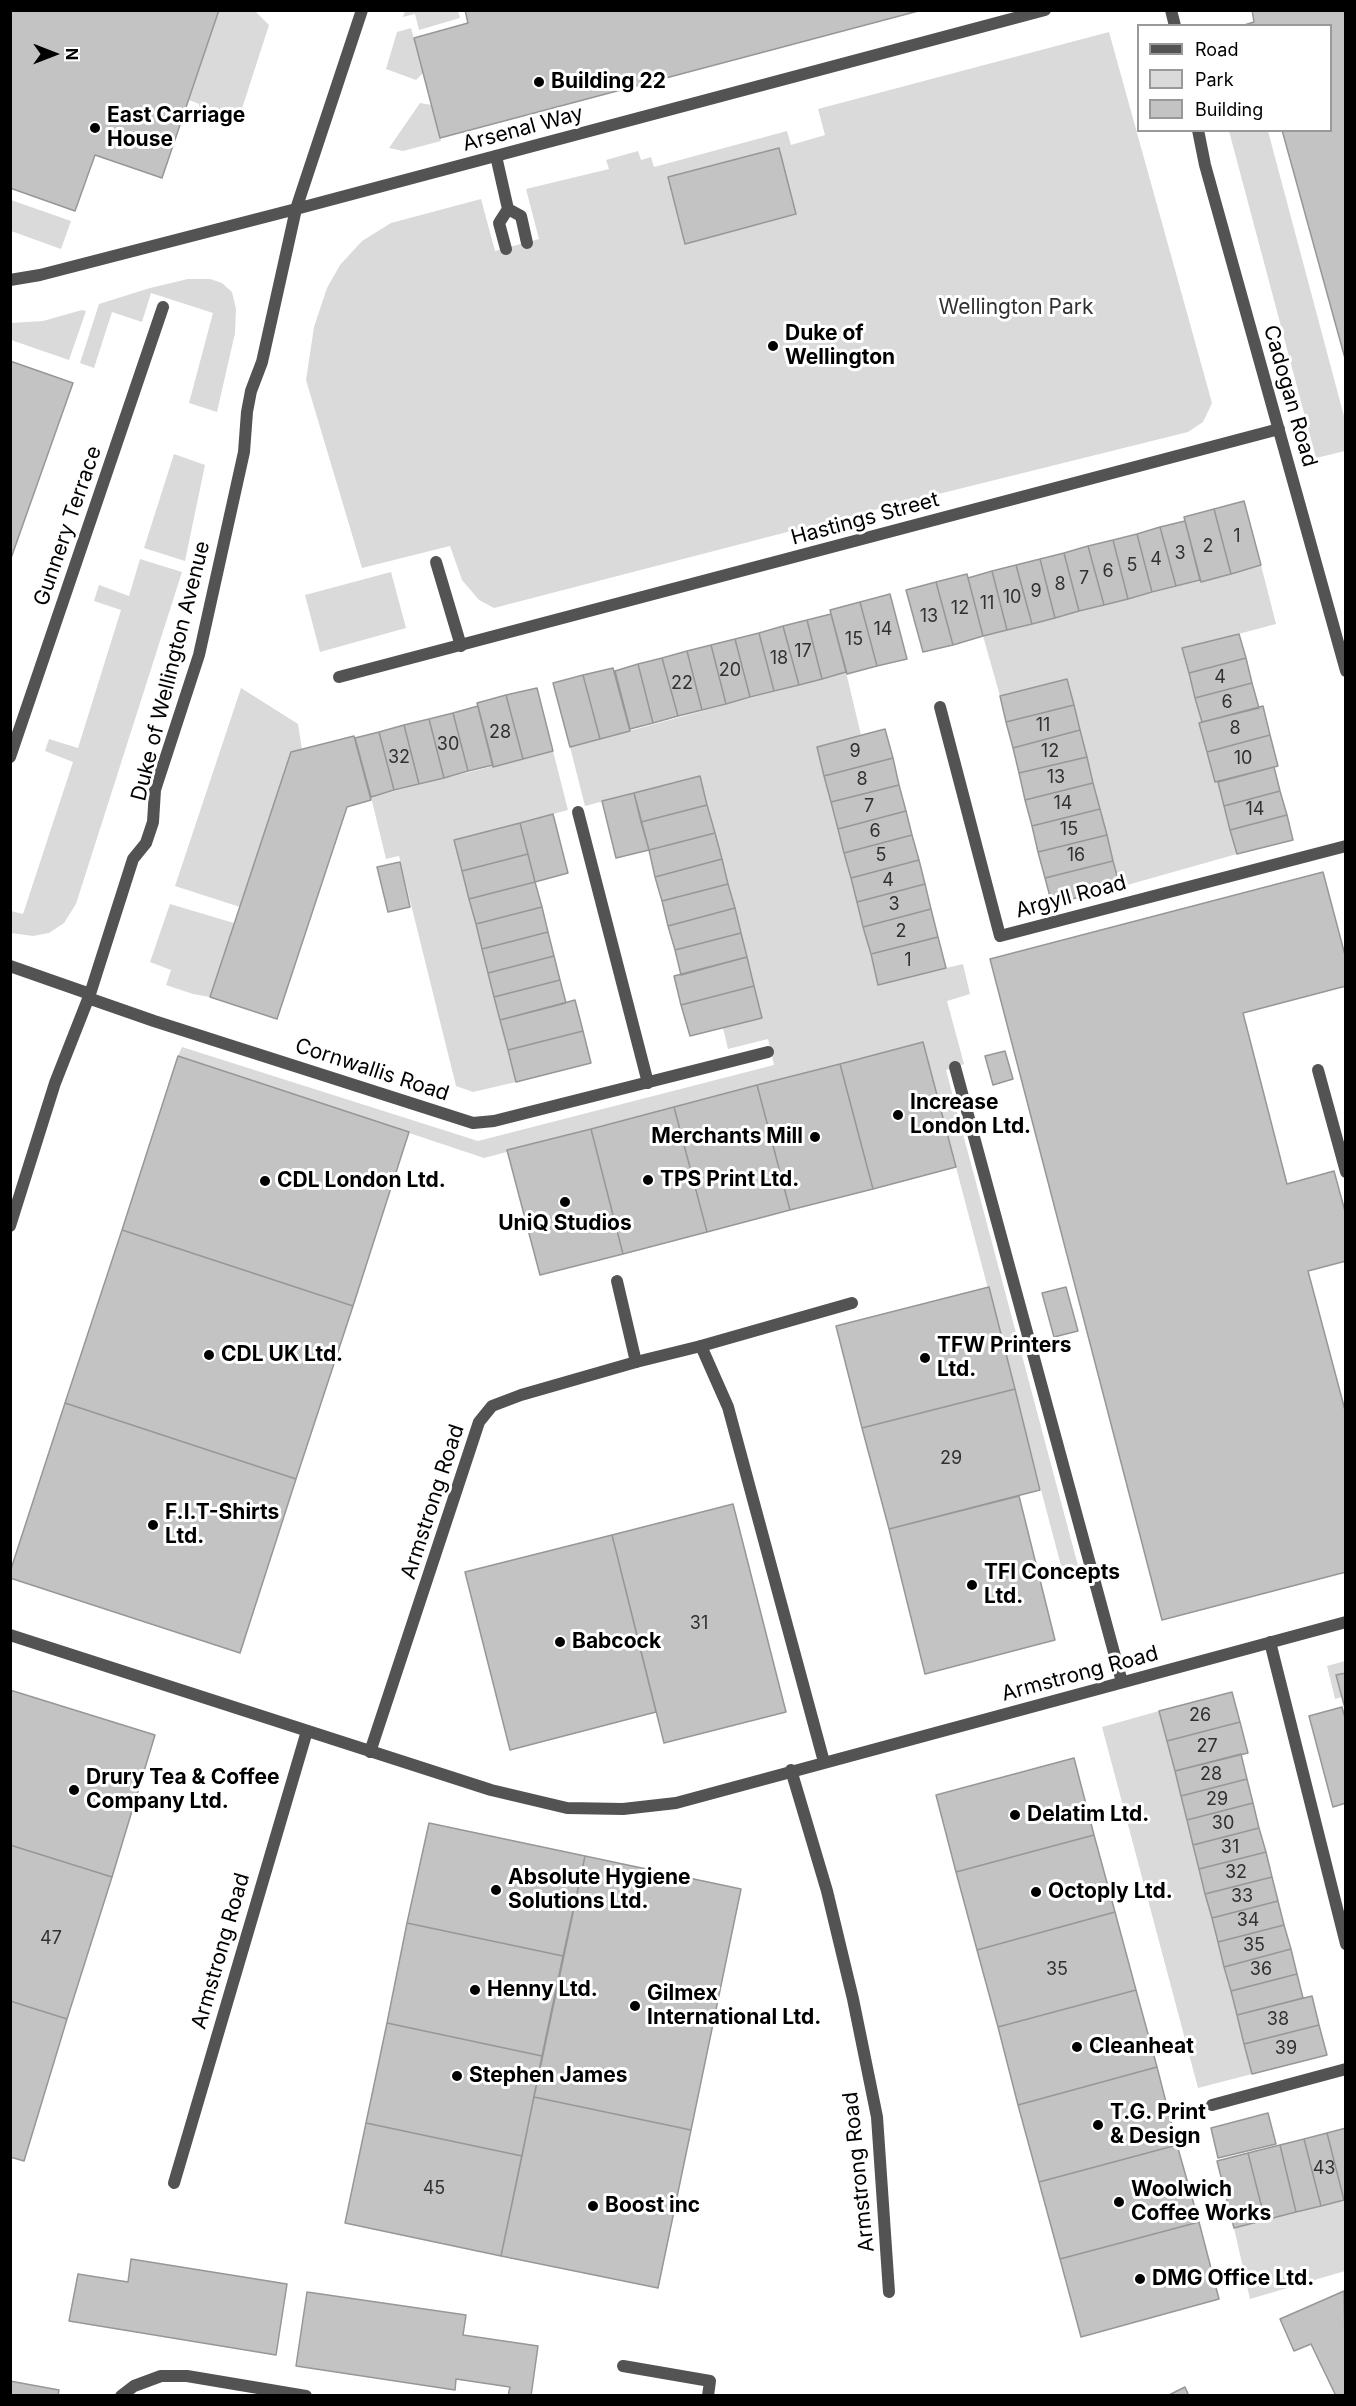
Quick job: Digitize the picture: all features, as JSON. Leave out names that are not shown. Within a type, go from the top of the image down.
[{"type":"street","name":"Duke of Wellington Avenue","points":[[10,1226],[55,1083],[89,996],[134,859],[146,843],[153,822],[155,790],[199,655],[244,452],[251,392],[262,362],[296,209],[362,10]]},
{"type":"street","name":"Arsenal Way","points":[[10,280],[40,275],[296,209],[1045,10]]},
{"type":"street","name":"Cadogan Road","points":[[1198,132],[1205,165],[1346,671]]},
{"type":"street","points":[[496,156],[508,209],[499,223],[506,249]]},
{"type":"street","points":[[508,209],[520,216],[527,243]]},
{"type":"street","name":"Gunnery Terrace","points":[[10,757],[163,307]]},
{"type":"street","name":"Hastings Street","points":[[339,677],[1279,429]]},
{"type":"street","points":[[436,562],[460,646]]},
{"type":"street","name":"Argyll Road","points":[[940,707],[1000,936],[1346,846]]},
{"type":"street","points":[[578,812],[648,1083]]},
{"type":"street","name":"Cornwallis Road","points":[[10,966],[154,1021],[474,1123],[494,1121],[768,1052]]},
{"type":"street","points":[[955,1067],[1122,1682]]},
{"type":"street","points":[[1318,1070],[1346,1172]]},
{"type":"street","points":[[617,1281],[636,1362]]},
{"type":"street","name":"Armstrong Road","points":[[370,1752],[479,1422],[492,1406],[636,1362],[852,1303]]},
{"type":"street","points":[[701,1346],[728,1407],[824,1762]]},
{"type":"street","name":"Armstrong Road","points":[[10,1635],[490,1790],[567,1808],[623,1809],[676,1803],[791,1770],[1346,1622]]},
{"type":"street","points":[[1270,1642],[1346,1944]]},
{"type":"street","name":"Armstrong Road","points":[[174,2183],[307,1731]]},
{"type":"street","name":"Armstrong Road","points":[[791,1770],[827,1892],[853,1999],[877,2117],[889,2292]]},
{"type":"street","points":[[1212,2105],[1346,2069]]},
{"type":"street","points":[[623,2366],[710,2381],[708,2396]]},
{"type":"street","points":[[121,2396],[134,2386],[161,2376],[187,2376],[306,2396]]},
{"type":"green space","points":[[219,11],[255,11],[269,25],[238,121],[199,109],[199,104],[189,100]]},
{"type":"green space","points":[[405,11],[458,11],[460,18],[419,30],[415,14],[403,17]]},
{"type":"green space","points":[[411,28],[423,73],[416,80],[386,69],[397,32]]},
{"type":"green space","name":"Wellington Park","points":[[1109,32],[1212,403],[1203,422],[1188,432],[494,608],[479,600],[462,580],[450,546],[362,568],[306,380],[314,327],[327,288],[340,265],[362,241],[391,223],[481,199],[495,251],[539,239],[526,189],[609,169],[606,160],[638,151],[641,160],[651,157],[654,167],[787,131],[791,145],[825,135],[818,109]],"holes":[[[779,148],[795,215],[685,244],[668,178]]]},
{"type":"green space","points":[[420,103],[432,105],[441,141],[403,151],[389,148]]},
{"type":"green space","points":[[1229,132],[1268,132],[1345,420],[1345,451],[1316,458]]},
{"type":"green space","points":[[11,200],[71,221],[61,249],[11,231]]},
{"type":"green space","points":[[188,279],[210,279],[222,283],[232,292],[236,309],[235,333],[217,412],[189,403],[213,313],[151,293],[142,322],[112,312],[94,368],[80,363],[99,304]]},
{"type":"green space","points":[[82,310],[86,311],[69,360],[11,340],[11,323],[43,321]]},
{"type":"green space","points":[[174,454],[205,465],[185,561],[144,548]]},
{"type":"green space","points":[[140,559],[182,572],[76,904],[64,923],[49,933],[33,936],[11,933],[11,911],[23,914],[73,762],[45,751],[49,739],[78,748],[121,610],[94,601],[99,585],[129,596]]},
{"type":"green space","points":[[1261,565],[1276,624],[1182,649],[1202,722],[1199,723],[1215,782],[1218,782],[1237,854],[1120,887],[1067,679],[1000,696],[983,636]]},
{"type":"green space","points":[[391,572],[406,628],[320,652],[305,595]]},
{"type":"green space","points":[[846,672],[861,735],[817,747],[878,984],[963,964],[970,994],[947,1001],[964,1064],[946,1070],[1081,1577],[1065,1581],[923,1042],[484,1158],[178,1056],[182,1047],[478,1141],[774,1065],[768,1039],[728,1049],[723,1028],[762,1017],[700,776],[585,806],[570,747]]},
{"type":"green space","points":[[241,688],[298,724],[302,749],[291,752],[240,907],[175,886]]},
{"type":"green space","points":[[553,751],[568,810],[454,840],[516,1082],[473,1092],[456,1086],[399,856],[386,859],[371,797]]},
{"type":"green space","points":[[170,904],[234,923],[210,997],[166,985],[171,970],[150,962]]},
{"type":"green space","points":[[1345,1661],[1345,1673],[1336,1676],[1342,1697],[1335,1699],[1327,1666]]},
{"type":"green space","points":[[1159,1711],[1252,2074],[1198,2088],[1102,1727]]},
{"type":"green space","points":[[1345,2200],[1345,2271],[1250,2299],[1234,2228]]},
{"type":"building","name":"East Carriage House","points":[[10,10],[219,10],[162,178],[95,155],[75,211],[10,188]]},
{"type":"building","name":"Building 22","points":[[465,10],[922,10],[440,138],[414,38],[468,23]]},
{"type":"building","points":[[1252,10],[1346,10],[1346,362],[1283,132],[1332,132],[1332,24],[1248,24],[1254,22]]},
{"type":"building","points":[[779,148],[796,214],[685,244],[668,177]]},
{"type":"building","points":[[10,361],[73,383],[10,561]]},
{"type":"building","points":[[1244,501],[1261,565],[1231,574],[1214,509]]},
{"type":"building","points":[[1214,509],[1231,574],[1201,582],[1184,517]]},
{"type":"building","points":[[1185,521],[1200,580],[1176,586],[1160,527]]},
{"type":"building","points":[[1160,527],[1176,586],[1152,592],[1137,534]]},
{"type":"building","points":[[1137,534],[1152,592],[1128,599],[1113,540]]},
{"type":"building","points":[[1113,540],[1128,599],[1104,605],[1088,546]]},
{"type":"building","points":[[1088,546],[1104,605],[1079,611],[1064,553]]},
{"type":"building","points":[[1064,553],[1079,611],[1055,618],[1040,559]]},
{"type":"building","points":[[1040,559],[1055,618],[1032,624],[1016,565]]},
{"type":"building","points":[[1016,565],[1032,624],[1007,630],[992,571]]},
{"type":"building","points":[[992,571],[1007,630],[983,636],[968,578]]},
{"type":"building","points":[[967,574],[983,636],[953,645],[936,582]]},
{"type":"building","points":[[936,582],[953,645],[923,652],[906,590]]},
{"type":"building","points":[[890,594],[907,659],[877,666],[860,602]]},
{"type":"building","points":[[860,602],[877,666],[847,674],[830,610]]},
{"type":"building","points":[[831,614],[846,672],[822,679],[807,620]]},
{"type":"building","points":[[807,620],[822,679],[799,685],[783,626]]},
{"type":"building","points":[[783,626],[799,685],[774,691],[759,633]]},
{"type":"building","points":[[759,633],[774,691],[750,697],[735,639]]},
{"type":"building","points":[[1239,634],[1246,658],[1189,673],[1182,648]]},
{"type":"building","points":[[735,639],[750,697],[726,704],[711,645]]},
{"type":"building","points":[[711,645],[726,704],[702,710],[687,651]]},
{"type":"building","points":[[687,651],[702,710],[678,716],[662,658]]},
{"type":"building","points":[[662,658],[678,716],[653,723],[638,664]]},
{"type":"building","points":[[1246,658],[1252,683],[1195,698],[1189,673]]},
{"type":"building","points":[[638,664],[653,723],[630,729],[615,671]]},
{"type":"building","points":[[613,668],[630,731],[600,739],[583,675]]},
{"type":"building","points":[[583,675],[600,739],[570,747],[553,683]]},
{"type":"building","points":[[1067,679],[1074,705],[1006,722],[1000,696]]},
{"type":"building","points":[[1252,683],[1259,708],[1202,722],[1195,698]]},
{"type":"building","points":[[537,688],[553,751],[523,759],[506,695]]},
{"type":"building","points":[[506,695],[523,759],[493,767],[477,703]]},
{"type":"building","points":[[1074,705],[1080,730],[1013,748],[1006,722]]},
{"type":"building","points":[[478,706],[493,765],[468,771],[453,713]]},
{"type":"building","points":[[1263,706],[1270,735],[1207,752],[1199,723]]},
{"type":"building","points":[[453,713],[468,771],[444,778],[429,719]]},
{"type":"building","points":[[429,719],[444,778],[419,784],[404,725]]},
{"type":"building","points":[[404,725],[419,784],[394,790],[379,732]]},
{"type":"building","points":[[885,729],[893,758],[824,776],[817,747]]},
{"type":"building","points":[[1080,730],[1087,757],[1019,773],[1013,748]]},
{"type":"building","points":[[379,732],[394,790],[371,797],[355,738]]},
{"type":"building","points":[[1270,735],[1278,766],[1215,782],[1207,752]]},
{"type":"building","points":[[354,736],[371,800],[347,807],[277,1019],[210,997],[291,752]]},
{"type":"building","points":[[1087,757],[1093,783],[1025,800],[1019,773]]},
{"type":"building","points":[[893,758],[899,785],[831,802],[824,776]]},
{"type":"building","points":[[1274,767],[1280,791],[1224,806],[1218,782]]},
{"type":"building","points":[[700,776],[707,805],[641,822],[634,793]]},
{"type":"building","points":[[1093,783],[1100,809],[1032,826],[1025,800]]},
{"type":"building","points":[[899,785],[906,811],[838,829],[831,802]]},
{"type":"building","points":[[1280,791],[1287,815],[1230,830],[1224,806]]},
{"type":"building","points":[[634,793],[649,850],[616,858],[602,801]]},
{"type":"building","points":[[707,805],[715,833],[649,850],[641,822]]},
{"type":"building","points":[[1100,809],[1107,835],[1038,852],[1032,826]]},
{"type":"building","points":[[906,811],[912,835],[844,853],[838,829]]},
{"type":"building","points":[[553,814],[568,873],[535,882],[520,823]]},
{"type":"building","points":[[1287,815],[1293,840],[1237,854],[1230,830]]},
{"type":"building","points":[[520,823],[528,854],[462,871],[454,840]]},
{"type":"building","points":[[715,833],[722,859],[655,877],[649,850]]},
{"type":"building","points":[[912,835],[919,860],[851,878],[844,853]]},
{"type":"building","points":[[1107,835],[1113,861],[1045,878],[1038,852]]},
{"type":"building","points":[[528,854],[535,882],[469,899],[462,871]]},
{"type":"building","points":[[722,859],[728,884],[662,901],[655,877]]},
{"type":"building","points":[[919,860],[925,884],[857,902],[851,878]]},
{"type":"building","points":[[1113,861],[1120,887],[1052,904],[1045,878]]},
{"type":"building","points":[[400,862],[410,907],[388,912],[377,867]]},
{"type":"building","points":[[1323,872],[1346,959],[1346,986],[1243,1013],[1287,1184],[1334,1171],[1346,1215],[1346,1261],[1308,1271],[1346,1414],[1346,1572],[1162,1620],[990,959]]},
{"type":"building","points":[[535,882],[542,907],[476,924],[469,899]]},
{"type":"building","points":[[728,884],[735,908],[668,926],[662,901]]},
{"type":"building","points":[[925,884],[931,909],[863,927],[857,902]]},
{"type":"building","points":[[542,907],[548,932],[482,949],[476,924]]},
{"type":"building","points":[[735,908],[741,933],[675,950],[668,926]]},
{"type":"building","points":[[931,909],[938,937],[871,954],[863,927]]},
{"type":"building","points":[[548,932],[554,956],[488,973],[482,949]]},
{"type":"building","points":[[741,933],[747,957],[681,975],[675,950]]},
{"type":"building","points":[[938,937],[946,968],[878,985],[871,954]]},
{"type":"building","points":[[554,956],[560,980],[494,997],[488,973]]},
{"type":"building","points":[[747,957],[754,986],[681,1005],[674,976]]},
{"type":"building","points":[[560,980],[566,1003],[500,1020],[494,997]]},
{"type":"building","points":[[754,986],[762,1018],[690,1036],[681,1005]]},
{"type":"building","points":[[575,1000],[583,1031],[508,1050],[500,1020]]},
{"type":"building","points":[[583,1031],[591,1063],[516,1082],[508,1050]]},
{"type":"building","name":"Increase London Ltd.","points":[[923,1042],[956,1167],[873,1189],[840,1064]]},
{"type":"building","points":[[1005,1051],[1013,1079],[993,1085],[985,1056]]},
{"type":"building","name":"CDL London Ltd.","points":[[178,1056],[409,1132],[353,1306],[122,1230]]},
{"type":"building","name":"Merchants Mill","points":[[840,1064],[873,1189],[790,1210],[757,1085]]},
{"type":"building","points":[[757,1085],[790,1210],[707,1232],[674,1107]]},
{"type":"building","name":"TPS Print Ltd.","points":[[674,1107],[707,1232],[623,1254],[591,1129]]},
{"type":"building","name":"UniQ Studios","points":[[591,1129],[623,1254],[540,1275],[507,1150]]},
{"type":"building","name":"CDL UK Ltd.","points":[[122,1230],[353,1306],[296,1479],[65,1403]]},
{"type":"building","name":"TFW Printers Ltd.","points":[[989,1287],[1015,1389],[862,1428],[836,1326]]},
{"type":"building","points":[[1066,1287],[1078,1331],[1054,1337],[1042,1293]]},
{"type":"building","name":"TFW Printers Ltd.","points":[[1015,1389],[1040,1490],[889,1529],[862,1428]]},
{"type":"building","name":"F.I.T-Shirts Ltd.","points":[[65,1403],[296,1479],[240,1653],[10,1578]]},
{"type":"building","name":"TFI Concepts Ltd.","points":[[1019,1496],[1055,1640],[925,1674],[889,1529]]},
{"type":"building","name":"Babcock","points":[[733,1504],[786,1712],[664,1743],[612,1535]]},
{"type":"building","name":"Babcock","points":[[612,1535],[656,1712],[510,1750],[465,1572]]},
{"type":"building","points":[[1346,1673],[1346,1712],[1336,1675]]},
{"type":"building","name":"Drury Tea & Coffee Company Ltd.","points":[[10,1690],[155,1735],[112,1877],[10,1845]]},
{"type":"building","points":[[1232,1692],[1240,1722],[1167,1741],[1159,1711]]},
{"type":"building","points":[[1342,1707],[1346,1722],[1346,1803],[1333,1807],[1309,1716]]},
{"type":"building","points":[[1240,1722],[1248,1753],[1175,1771],[1167,1741]]},
{"type":"building","points":[[1241,1754],[1247,1779],[1181,1796],[1175,1771]]},
{"type":"building","name":"Delatim Ltd.","points":[[1074,1758],[1094,1835],[956,1872],[936,1795]]},
{"type":"building","points":[[1247,1779],[1253,1803],[1187,1820],[1181,1796]]},
{"type":"building","points":[[1253,1803],[1259,1828],[1193,1845],[1187,1820]]},
{"type":"building","name":"Absolute Hygiene Solutions Ltd.","points":[[429,1823],[585,1856],[563,1956],[407,1923]]},
{"type":"building","points":[[1259,1828],[1266,1852],[1199,1869],[1193,1845]]},
{"type":"building","name":"Octoply Ltd.","points":[[1094,1835],[1115,1912],[977,1950],[956,1872]]},
{"type":"building","name":"Drury Tea & Coffee Company Ltd.","points":[[10,1845],[112,1877],[67,2019],[10,2001]]},
{"type":"building","points":[[1266,1852],[1272,1877],[1205,1894],[1199,1869]]},
{"type":"building","name":"Gilmex International Ltd.","points":[[585,1856],[741,1889],[691,2130],[534,2097]]},
{"type":"building","points":[[1272,1877],[1278,1901],[1212,1918],[1205,1894]]},
{"type":"building","points":[[1278,1901],[1284,1925],[1218,1942],[1212,1918]]},
{"type":"building","points":[[1115,1912],[1136,1990],[998,2027],[977,1950]]},
{"type":"building","name":"Henny Ltd.","points":[[407,1923],[563,1956],[542,2056],[387,2023]]},
{"type":"building","points":[[1284,1925],[1291,1949],[1224,1967],[1218,1942]]},
{"type":"building","points":[[1291,1949],[1297,1974],[1231,1991],[1224,1967]]},
{"type":"building","points":[[1297,1974],[1303,1998],[1237,2015],[1231,1991]]},
{"type":"building","name":"Cleanheat","points":[[1136,1990],[1157,2067],[1018,2105],[998,2027]]},
{"type":"building","points":[[1312,1996],[1319,2025],[1244,2044],[1237,2015]]},
{"type":"building","points":[[10,2001],[67,2019],[24,2161],[10,2157]]},
{"type":"building","name":"Stephen James","points":[[387,2023],[542,2056],[522,2156],[366,2123]]},
{"type":"building","points":[[1319,2025],[1327,2055],[1252,2074],[1244,2044]]},
{"type":"building","name":"T.G. Print & Design","points":[[1157,2067],[1177,2145],[1039,2182],[1018,2105]]},
{"type":"building","name":"Boost inc","points":[[534,2097],[691,2130],[658,2288],[501,2256]]},
{"type":"building","points":[[1268,2113],[1276,2144],[1218,2158],[1211,2128]]},
{"type":"building","points":[[366,2123],[522,2156],[501,2256],[345,2223]]},
{"type":"building","points":[[1346,2128],[1346,2200],[1344,2200],[1327,2133]]},
{"type":"building","points":[[1327,2133],[1344,2200],[1321,2206],[1304,2139]]},
{"type":"building","points":[[1304,2139],[1321,2206],[1296,2212],[1280,2145]]},
{"type":"building","name":"Woolwich Coffee Works","points":[[1177,2145],[1199,2222],[1060,2259],[1039,2182]]},
{"type":"building","points":[[1280,2145],[1296,2212],[1265,2220],[1248,2153]]},
{"type":"building","points":[[1248,2153],[1265,2220],[1234,2228],[1217,2161]]},
{"type":"building","name":"DMG Office Ltd.","points":[[1199,2222],[1219,2299],[1081,2337],[1060,2259]]},
{"type":"building","points":[[131,2259],[287,2284],[276,2355],[69,2321],[78,2274],[128,2282]]},
{"type":"building","points":[[1344,2291],[1346,2396],[1336,2396],[1311,2344],[1294,2351],[1280,2319]]},
{"type":"building","points":[[307,2292],[466,2315],[463,2335],[538,2346],[531,2396],[508,2396],[510,2387],[456,2379],[455,2390],[296,2366]]},
{"type":"building","points":[[10,2381],[59,2390],[58,2396],[10,2396]]},
{"type":"building","points":[[1185,2387],[1189,2396],[1167,2396]]},
{"type":"place","name":"Building 22","points":[[539,82]]},
{"type":"place","name":"East Carriage House","points":[[95,128]]},
{"type":"place","name":"Duke of Wellington","points":[[773,346]]},
{"type":"place","name":"Increase London Ltd.","points":[[898,1115]]},
{"type":"place","name":"Merchants Mill","points":[[815,1137]]},
{"type":"place","name":"TPS Print Ltd.","points":[[648,1180]]},
{"type":"place","name":"CDL London Ltd.","points":[[265,1181]]},
{"type":"place","name":"UniQ Studios","points":[[565,1202]]},
{"type":"place","name":"CDL UK Ltd.","points":[[209,1355]]},
{"type":"place","name":"TFW Printers Ltd.","points":[[925,1358]]},
{"type":"place","name":"F.I.T-Shirts Ltd.","points":[[153,1525]]},
{"type":"place","name":"TFI Concepts Ltd.","points":[[972,1585]]},
{"type":"place","name":"Babcock","points":[[560,1642]]},
{"type":"place","name":"Drury Tea & Coffee Company Ltd.","points":[[74,1790]]},
{"type":"place","name":"Delatim Ltd.","points":[[1015,1815]]},
{"type":"place","name":"Absolute Hygiene Solutions Ltd.","points":[[496,1890]]},
{"type":"place","name":"Octoply Ltd.","points":[[1036,1892]]},
{"type":"place","name":"Henny Ltd.","points":[[475,1990]]},
{"type":"place","name":"Gilmex International Ltd.","points":[[635,2006]]},
{"type":"place","name":"Cleanheat","points":[[1077,2047]]},
{"type":"place","name":"Stephen James","points":[[457,2076]]},
{"type":"place","name":"T.G. Print & Design","points":[[1098,2125]]},
{"type":"place","name":"Woolwich Coffee Works","points":[[1119,2202]]},
{"type":"place","name":"Boost inc","points":[[593,2206]]},
{"type":"place","name":"DMG Office Ltd.","points":[[1140,2279]]}]
